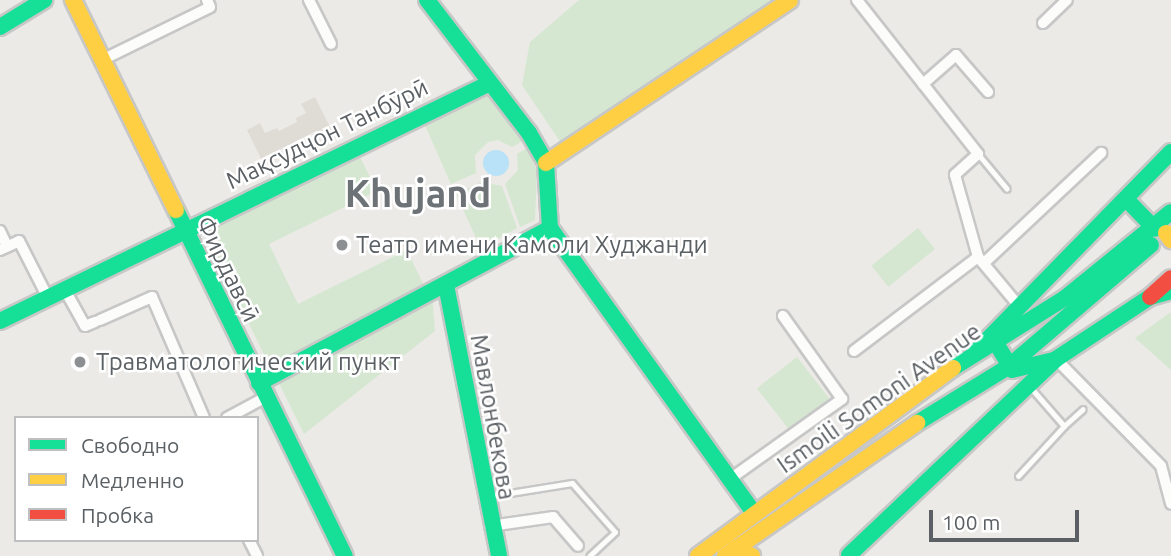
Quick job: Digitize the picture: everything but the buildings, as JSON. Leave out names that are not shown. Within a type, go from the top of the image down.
[{"type":"main road","points":[[0,27],[44,0]]},
{"type":"main road","name":"Фирдавсӣ","points":[[73,0],[183,230],[345,556]]},
{"type":"main road","points":[[426,0],[488,84],[529,132],[547,163],[550,228],[754,513]]},
{"type":"main road","points":[[547,163],[790,0]]},
{"type":"main road","name":"Мақсудҷон Танбӯрӣ","points":[[0,321],[488,84]]},
{"type":"main road","points":[[977,350],[1127,200],[1171,152]]},
{"type":"main road","points":[[1127,200],[1166,232],[1171,212]]},
{"type":"main road","points":[[262,390],[550,228]]},
{"type":"main road","name":"Ismoili Somoni Avenue","points":[[698,556],[754,513],[869,434],[977,350],[996,343],[1166,232]]},
{"type":"main road","name":"Ismoili Somoni Avenue","points":[[730,552],[877,448],[1008,367],[1166,232]]},
{"type":"main road","points":[[848,555],[1056,359],[1150,297],[1171,278]]},
{"type":"main road","name":"Мавлонбекова","points":[[446,285],[490,526],[499,556]]},
{"type":"main road","points":[[1150,297],[1171,291]]},
{"type":"main road","points":[[996,343],[1008,367],[1016,370],[1056,359]]},
{"type":"main road","points":[[730,552],[752,556]]},
{"type":"street","points":[[102,61],[210,6],[207,0]]},
{"type":"street","points":[[309,0],[331,44]]},
{"type":"street","points":[[857,0],[978,154],[955,175],[981,260],[1019,306]]},
{"type":"street","points":[[1043,23],[1067,0]]},
{"type":"street","points":[[923,84],[956,55],[988,92]]},
{"type":"street","points":[[853,351],[981,260],[1101,153]]},
{"type":"street","points":[[0,230],[4,248],[19,241],[48,298]]},
{"type":"street","points":[[65,289],[85,326],[152,297],[203,416]]},
{"type":"street","points":[[730,479],[842,399],[783,316]]},
{"type":"street","points":[[1056,359],[1161,466],[1171,504]]},
{"type":"street","points":[[230,416],[262,390]]},
{"type":"street","points":[[490,526],[553,517],[578,546]]},
{"type":"lane","points":[[978,154],[1007,189]]},
{"type":"lane","points":[[1029,385],[1064,426]]},
{"type":"lane","points":[[1018,476],[1083,409]]},
{"type":"lane","points":[[485,498],[572,483],[615,532],[589,556]]},
{"type":"shaded area","points":[[315,97],[332,131],[319,137],[316,131],[275,152],[278,158],[264,165],[247,130],[260,123],[265,133],[277,128],[279,131],[297,122],[296,118],[306,113],[301,104]]},
{"type":"green space","points":[[579,0],[776,0],[563,146],[522,85],[530,42]]},
{"type":"green space","points":[[489,92],[523,141],[512,147],[498,140],[488,142],[475,155],[476,173],[451,184],[423,121]]},
{"type":"green space","points":[[527,148],[537,171],[535,220],[520,227],[505,184],[518,170],[517,154]]},
{"type":"green space","points":[[356,149],[377,191],[269,244],[298,304],[407,250],[426,290],[270,367],[201,225]]},
{"type":"green space","points":[[482,182],[502,186],[517,228],[481,249],[456,194]]},
{"type":"green space","points":[[918,228],[935,249],[888,287],[871,266]]},
{"type":"green space","points":[[432,293],[435,331],[304,434],[274,373]]},
{"type":"green space","points":[[1171,312],[1171,370],[1135,338]]},
{"type":"green space","points":[[797,357],[831,401],[791,433],[757,388]]},
{"type":"water","points":[[496,150],[505,154],[509,163],[505,172],[496,176],[487,172],[483,163],[487,154]]},
{"type":"traffic: fast","points":[[0,27],[44,0]]},
{"type":"traffic: fast","points":[[427,0],[529,133],[546,163],[550,228],[754,513]]},
{"type":"traffic: fast","points":[[0,321],[488,84]]},
{"type":"traffic: fast","points":[[977,350],[1171,152]]},
{"type":"traffic: fast","points":[[1127,200],[1155,229]]},
{"type":"traffic: fast","points":[[176,210],[345,556]]},
{"type":"traffic: fast","points":[[953,368],[1065,298],[1171,212]]},
{"type":"traffic: fast","points":[[259,383],[550,228]]},
{"type":"traffic: fast","points":[[917,423],[1008,367],[1151,245]]},
{"type":"traffic: fast","points":[[446,285],[499,556]]},
{"type":"traffic: fast","points":[[849,555],[1056,359],[1150,297],[1171,291]]},
{"type":"traffic: fast","points":[[996,343],[1012,370],[1054,360]]},
{"type":"traffic: slow","points":[[73,0],[176,210]]},
{"type":"traffic: slow","points":[[546,163],[790,0]]},
{"type":"traffic: slow","points":[[1166,233],[1171,240]]},
{"type":"traffic: slow","points":[[698,556],[953,368]]},
{"type":"traffic: slow","points":[[725,556],[917,423]]},
{"type":"traffic: slow","points":[[735,548],[752,556]]},
{"type":"traffic: jam","points":[[1150,297],[1171,278]]},
{"type":"place","name":"Театр имени Камоли Худжанди","points":[[342,245]]},
{"type":"place","name":"Травматологический пункт","points":[[80,362]]},
{"type":"district","name":"Khujand","points":[[418,194]]}]
